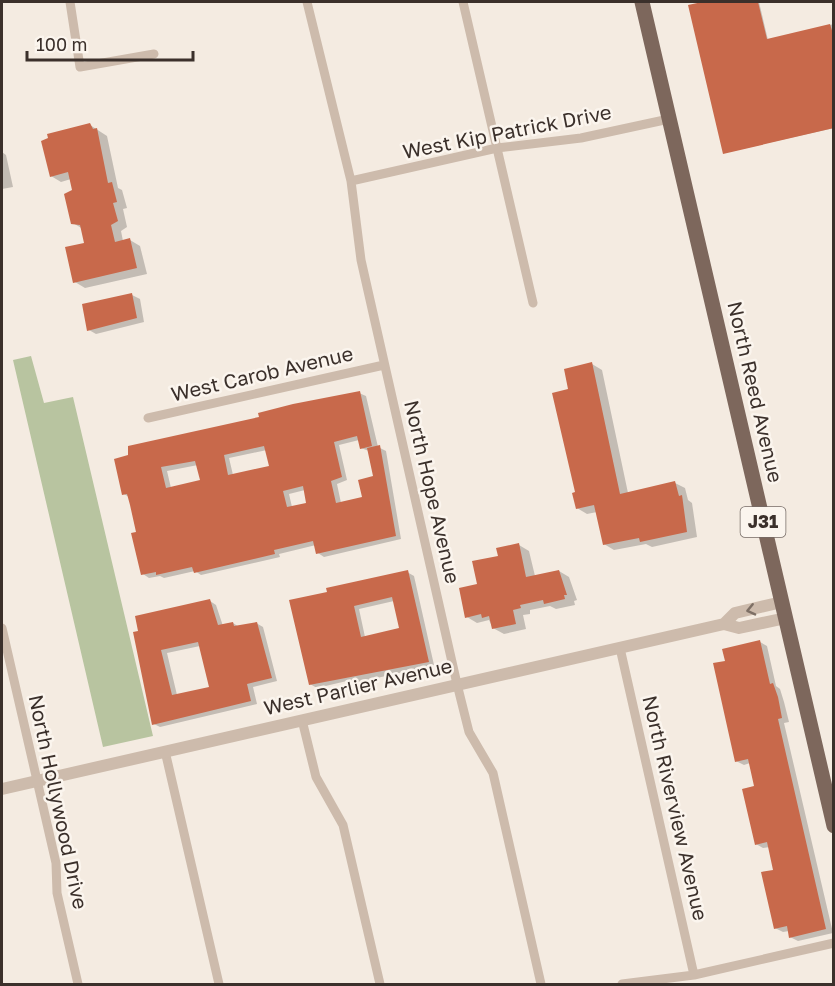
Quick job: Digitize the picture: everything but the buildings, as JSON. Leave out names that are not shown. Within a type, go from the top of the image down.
[{"type":"main road","name":"North Reed Avenue","points":[[642,2],[834,826]]},
{"type":"street","points":[[70,2],[80,68],[154,54]]},
{"type":"street","name":"North Hope Avenue","points":[[307,2],[351,181],[362,260],[384,365],[457,684],[469,732],[493,773],[541,984]]},
{"type":"street","points":[[463,2],[533,303]]},
{"type":"street","name":"West Kip Patrick Drive","points":[[351,181],[497,148],[581,138],[669,119]]},
{"type":"street","name":"West Carob Avenue","points":[[148,418],[384,365]]},
{"type":"street","name":"West Parlier Avenue","points":[[724,624],[735,614],[782,602]]},
{"type":"street","name":"West Parlier Avenue","points":[[2,789],[724,624],[739,628],[786,618]]},
{"type":"street","name":"North Hollywood Drive","points":[[2,627],[56,863],[57,893],[78,984]]},
{"type":"street","name":"North Riverview Avenue","points":[[620,648],[694,975]]},
{"type":"street","points":[[302,720],[316,777],[343,825],[380,984]]},
{"type":"street","points":[[165,752],[219,984]]},
{"type":"street","points":[[622,984],[694,975],[834,943]]},
{"type":"green space","points":[[31,356],[44,403],[73,397],[153,736],[103,747],[13,360]]}]
